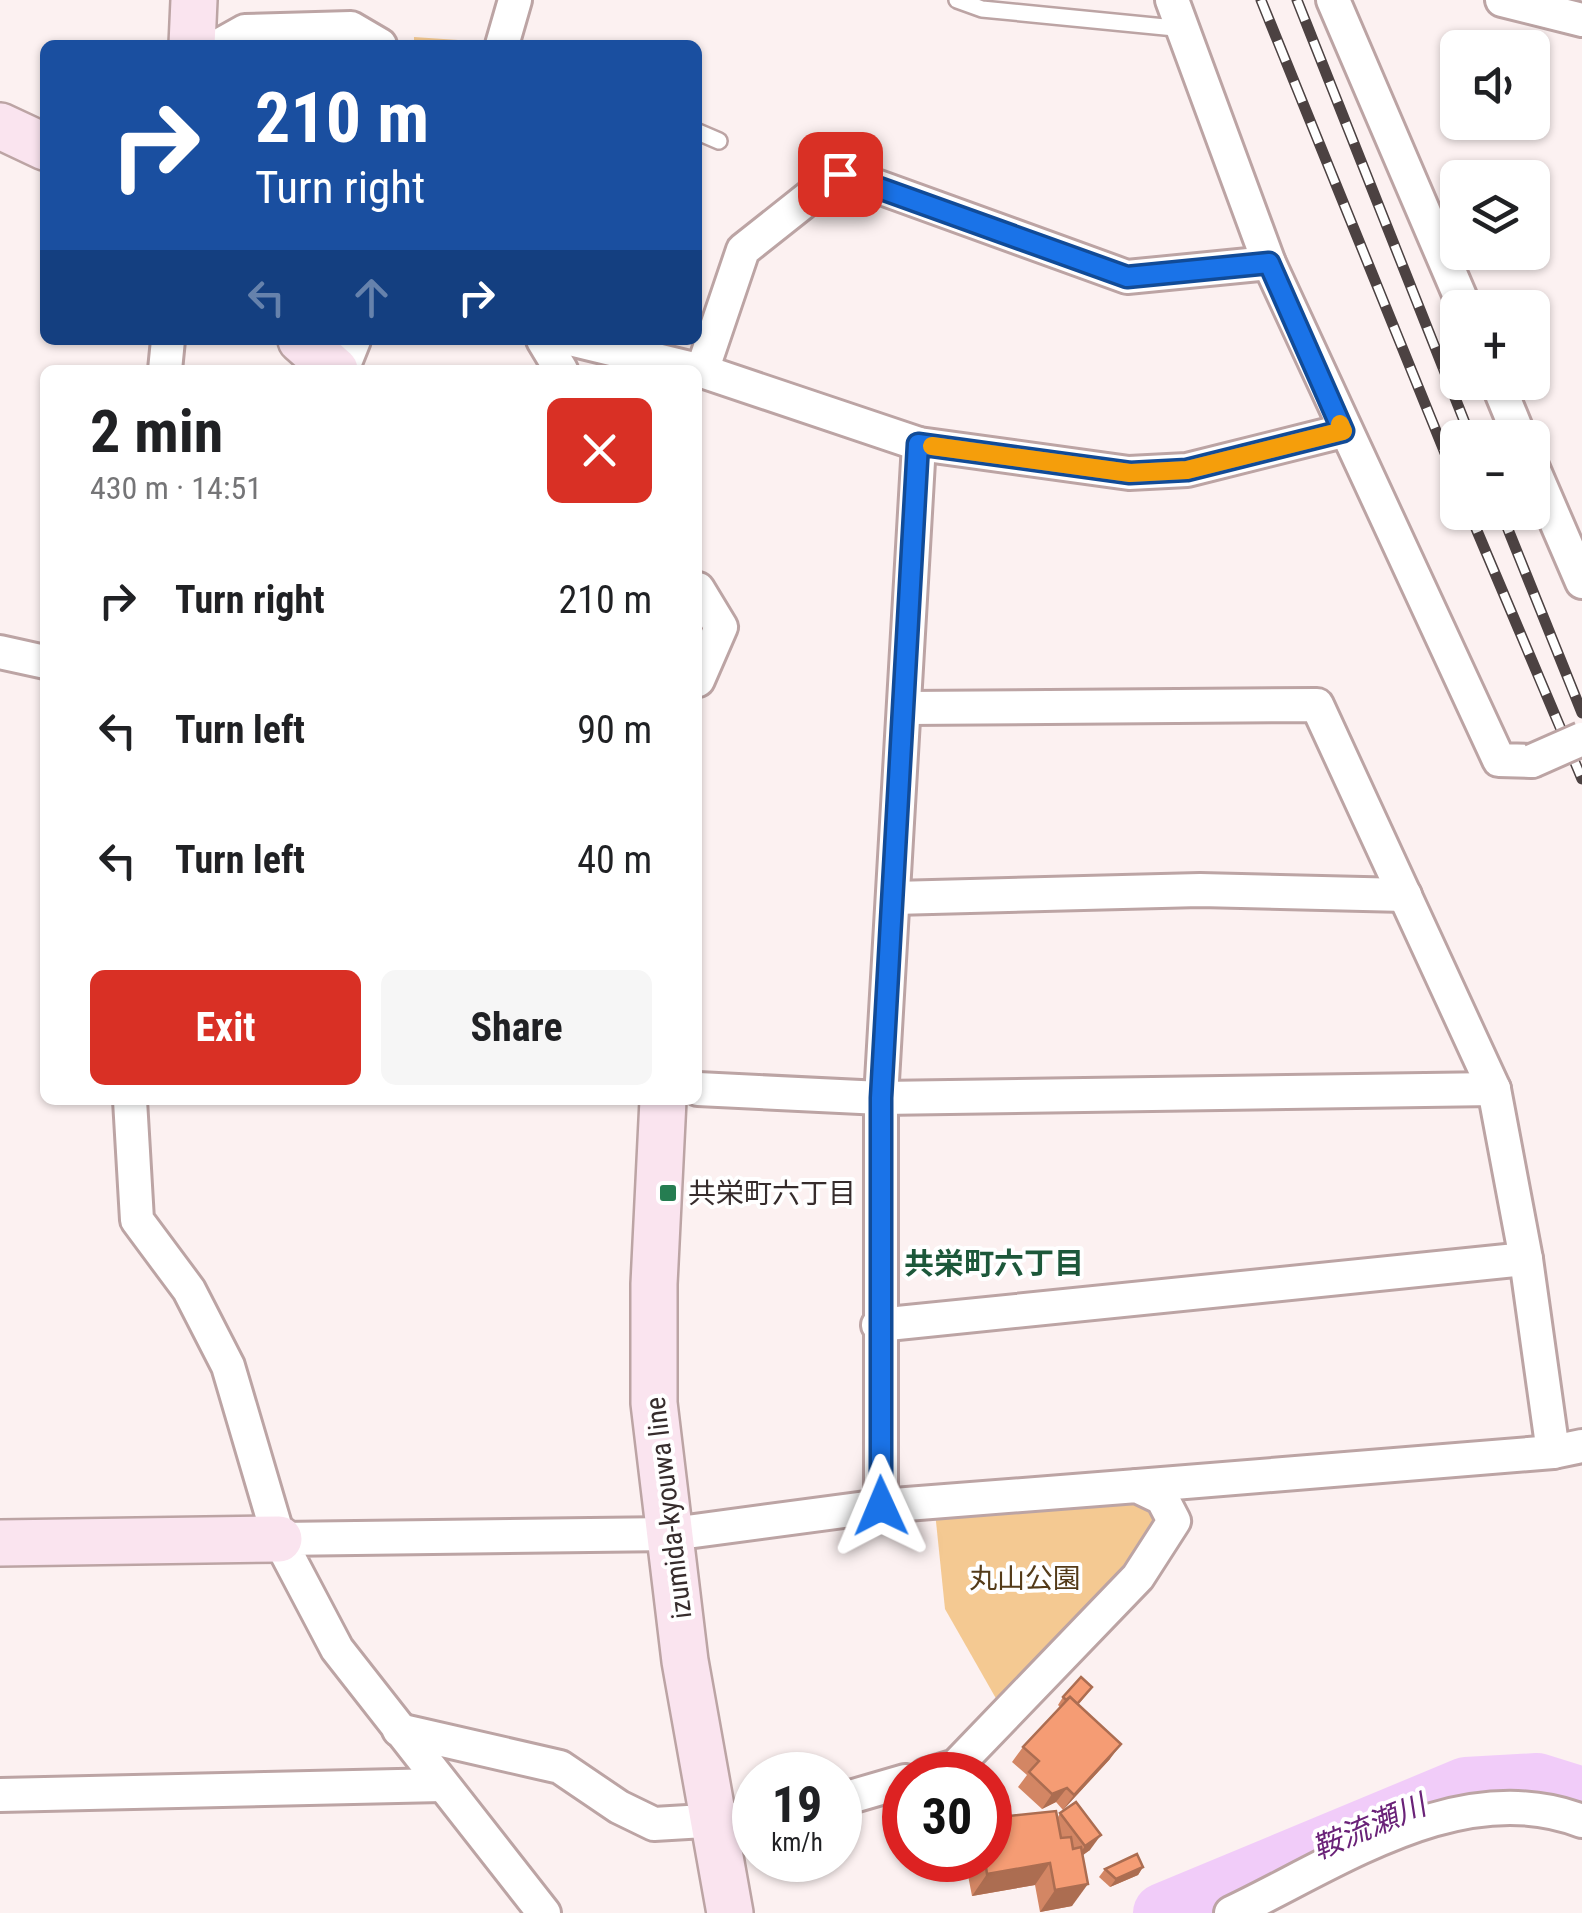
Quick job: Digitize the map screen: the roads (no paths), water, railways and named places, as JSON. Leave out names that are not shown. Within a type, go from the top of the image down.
[{"type":"main road","points":[[192,40],[194,0]]},
{"type":"main road","points":[[0,126],[40,145]]},
{"type":"main road","points":[[307,345],[332,365]]},
{"type":"main road","name":"izumida-kyouwa line","points":[[663,1105],[654,1284],[654,1403],[685,1662],[732,1814]]},
{"type":"main road","points":[[0,1543],[279,1539]]},
{"type":"main road","name":"izumida-kyouwa line","points":[[730,1913],[732,1866]]},
{"type":"street","points":[[505,40],[514,0]]},
{"type":"street","points":[[1333,0],[1456,290]]},
{"type":"street","points":[[1502,0],[1582,20]]},
{"type":"street","points":[[1179,15],[1269,263],[1343,431],[1499,760],[1532,761],[1582,739]]},
{"type":"street","points":[[229,40],[245,31],[351,28],[371,40]]},
{"type":"street","points":[[1269,263],[1127,277],[840,174],[743,250],[702,371],[918,444],[1130,473],[1187,470],[1343,431]]},
{"type":"street","points":[[595,345],[677,365]]},
{"type":"street","points":[[881,1506],[881,1098],[918,444]]},
{"type":"street","points":[[1550,508],[1582,582]]},
{"type":"street","points":[[702,596],[721,628],[702,671]]},
{"type":"street","points":[[0,652],[40,661]]},
{"type":"street","points":[[279,1539],[672,1534],[881,1506],[1567,1449],[1494,1089],[1317,705],[906,708]]},
{"type":"street","points":[[894,898],[1200,890],[1405,895]]},
{"type":"street","points":[[702,1089],[881,1098],[1494,1089]]},
{"type":"street","points":[[130,1105],[137,1220],[188,1290],[228,1366],[279,1539],[338,1648],[544,1913]]},
{"type":"street","points":[[878,1325],[1526,1259]]},
{"type":"street","points":[[969,1752],[1138,1577],[1174,1521],[1162,1498],[1138,1486]]},
{"type":"street","points":[[399,1730],[560,1767],[619,1807],[654,1824],[732,1820]]},
{"type":"street","points":[[0,1796],[442,1785]]},
{"type":"street","points":[[1231,1913],[1435,1816],[1482,1808],[1560,1813],[1582,1821]]},
{"type":"lane","points":[[957,0],[982,10],[1179,15]]},
{"type":"lane","points":[[702,134],[719,141]]},
{"type":"waterway","name":"鞍流瀬川","points":[[1163,1913],[1466,1787],[1537,1783],[1582,1797]]},
{"type":"railway","points":[[1261,0],[1440,441]]},
{"type":"railway","points":[[1297,0],[1464,420]]},
{"type":"railway","points":[[1477,530],[1582,779]]},
{"type":"railway","points":[[1508,530],[1582,713]]},
{"type":"place","name":"共栄町六丁目","points":[[668,1193]]},
{"type":"district","name":"共栄町六丁目","points":[[994,1264]]},
{"type":"park label","name":"丸山公園","points":[[1025,1578]]}]
